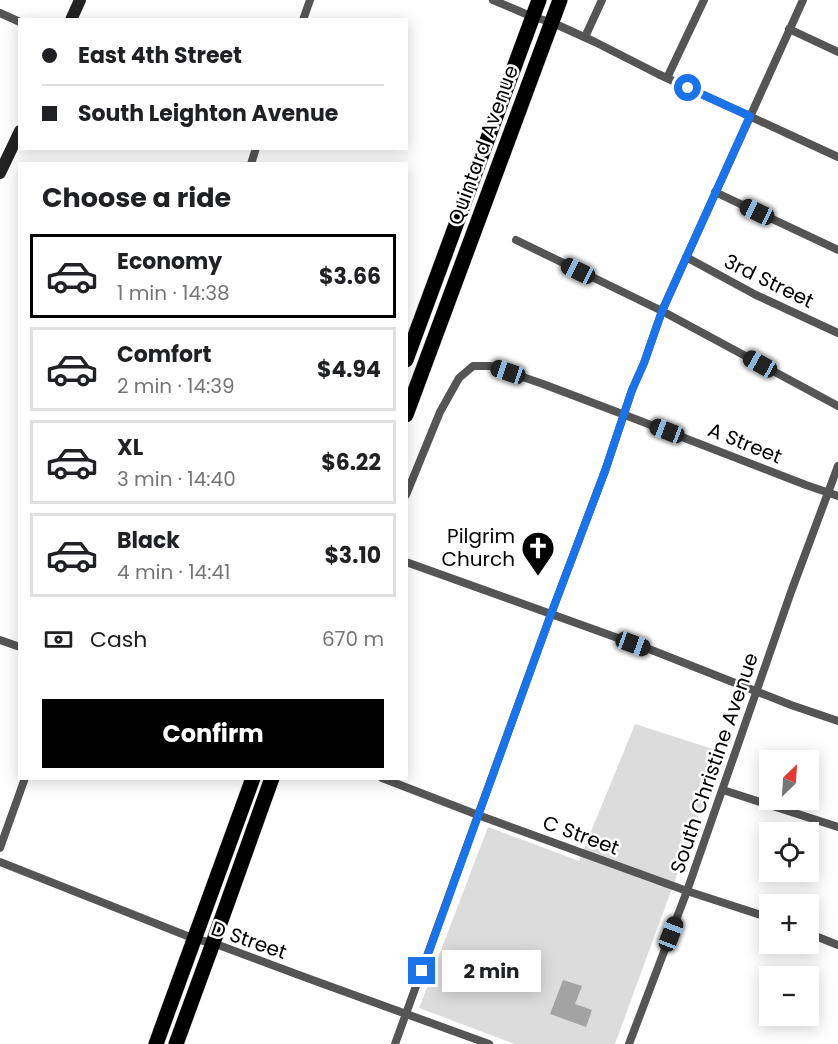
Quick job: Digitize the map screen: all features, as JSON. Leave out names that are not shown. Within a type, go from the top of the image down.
[{"type":"highway","name":"Quintard Avenue","points":[[408,355],[539,0]]},
{"type":"highway","name":"Quintard Avenue","points":[[408,410],[560,0]]},
{"type":"highway","points":[[156,1044],[252,780]]},
{"type":"highway","points":[[176,1044],[271,780]]},
{"type":"main road","points":[[72,18],[80,0]]},
{"type":"main road","points":[[0,173],[18,135]]},
{"type":"street","points":[[304,18],[310,0]]},
{"type":"street","points":[[493,0],[585,37],[667,78],[838,157]]},
{"type":"street","points":[[585,37],[602,0]]},
{"type":"street","points":[[667,78],[704,0]]},
{"type":"street","points":[[395,1044],[662,311],[803,0]]},
{"type":"street","points":[[0,13],[18,21]]},
{"type":"street","points":[[789,29],[838,52]]},
{"type":"street","points":[[715,192],[838,250]]},
{"type":"street","points":[[516,240],[662,311],[838,406]]},
{"type":"street","name":"3rd Street","points":[[686,257],[756,295],[838,333]]},
{"type":"street","name":"A Street","points":[[408,490],[440,412],[459,378],[473,366],[491,366],[838,496]]},
{"type":"street","name":"South Christine Avenue","points":[[629,1044],[687,891],[838,466]]},
{"type":"street","points":[[408,563],[690,664],[756,692],[838,721]]},
{"type":"street","points":[[0,640],[18,646]]},
{"type":"street","points":[[0,848],[24,780]]},
{"type":"street","name":"C Street","points":[[387,780],[687,891],[759,914]]},
{"type":"street","points":[[723,790],[838,827]]},
{"type":"street","name":"D Street","points":[[0,862],[195,939],[213,943],[489,1044]]},
{"type":"street","points":[[819,937],[838,945]]},
{"type":"shaded area","points":[[635,724],[722,752],[615,1044],[515,1044],[419,1008],[488,827],[579,861]]},
{"type":"shaded area","points":[[563,980],[582,986],[575,1004],[592,1010],[586,1027],[550,1014]]},
{"type":"place","name":"Pilgrim Church","points":[[538,577]]},
{"type":"route","points":[[422,971],[662,311],[750,116],[688,88]]}]
